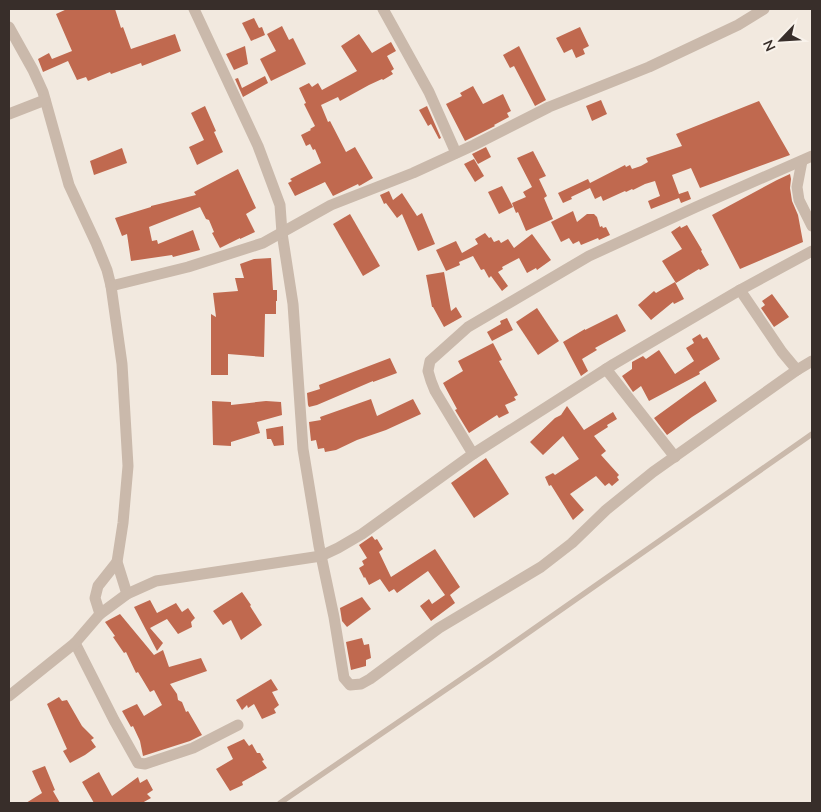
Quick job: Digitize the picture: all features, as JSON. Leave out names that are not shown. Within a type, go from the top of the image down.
[{"type":"street","points":[[194,9],[258,146],[280,205],[282,233],[293,304],[303,449],[344,678],[350,685],[361,684],[439,628],[541,566],[572,543],[606,510],[653,472],[812,361]]},
{"type":"street","points":[[383,9],[429,92],[456,153]]},
{"type":"street","points":[[111,286],[188,268],[263,243],[331,205],[399,179],[549,107],[649,66],[738,24],[764,9]]},
{"type":"street","points":[[9,27],[34,70],[45,100],[69,185],[96,243],[111,286],[122,364],[128,466],[123,523],[117,562],[127,594]]},
{"type":"street","points":[[9,114],[45,100]]},
{"type":"street","points":[[807,159],[797,187],[799,200],[812,226]]},
{"type":"street","points":[[473,454],[435,391],[428,371],[430,361],[468,327],[590,256],[807,159]]},
{"type":"street","points":[[9,696],[75,644],[100,614],[127,594],[156,581],[321,556],[338,548],[362,534],[473,454],[606,369],[740,290],[812,251]]},
{"type":"street","points":[[740,290],[782,352],[797,370]]},
{"type":"street","points":[[606,369],[675,457]]},
{"type":"street","points":[[100,614],[95,598],[98,586],[117,562]]},
{"type":"street","points":[[75,644],[138,764],[145,764],[193,748],[238,725]]},
{"type":"lane","points":[[280,803],[812,434]]},
{"type":"building","points":[[67,9],[115,9],[131,49],[175,34],[181,51],[142,66],[141,63],[88,81],[86,77],[77,80],[68,61],[43,72],[38,59],[49,53],[52,59],[72,51],[56,14]]},
{"type":"building","points":[[254,18],[259,28],[262,27],[265,35],[251,41],[242,23]]},
{"type":"building","points":[[282,26],[289,40],[293,38],[306,64],[271,81],[260,59],[276,51],[267,34]]},
{"type":"building","points":[[580,27],[589,46],[583,49],[585,54],[576,58],[572,49],[564,53],[556,38]]},
{"type":"building","points":[[359,34],[372,53],[391,42],[396,51],[387,56],[394,69],[391,71],[393,74],[340,101],[338,97],[321,105],[328,122],[330,121],[346,152],[355,147],[373,178],[359,186],[358,184],[333,196],[325,182],[295,196],[288,183],[292,181],[290,179],[321,163],[315,149],[313,150],[310,144],[306,146],[301,135],[315,126],[304,104],[306,103],[299,88],[309,83],[312,87],[318,83],[322,90],[357,71],[341,46]]},
{"type":"building","points":[[245,46],[248,64],[234,70],[226,54]]},
{"type":"building","points":[[519,46],[546,100],[535,106],[514,66],[510,68],[503,55]]},
{"type":"building","points":[[265,76],[268,83],[243,97],[235,79],[238,78],[242,88]]},
{"type":"building","points":[[473,86],[483,104],[503,94],[511,111],[507,113],[509,117],[465,141],[446,104],[462,96],[460,93]]},
{"type":"building","points":[[601,100],[607,114],[592,121],[586,106]]},
{"type":"building","points":[[759,101],[790,155],[700,188],[691,168],[672,175],[679,194],[688,191],[691,199],[681,203],[679,198],[651,209],[648,201],[660,196],[655,181],[603,201],[601,196],[595,199],[590,188],[563,203],[558,193],[588,179],[590,183],[625,165],[626,167],[630,165],[632,169],[641,166],[648,162],[646,158],[682,146],[676,134]]},
{"type":"building","points":[[205,106],[223,152],[197,165],[189,147],[204,140],[191,113]]},
{"type":"building","points":[[427,106],[441,138],[439,139],[431,124],[428,126],[419,110]]},
{"type":"building","points":[[486,147],[491,157],[478,164],[472,154]]},
{"type":"building","points":[[122,148],[127,163],[94,175],[90,161]]},
{"type":"building","points":[[533,151],[546,176],[539,179],[547,196],[544,198],[553,219],[526,231],[512,203],[526,197],[523,192],[532,187],[517,158]]},
{"type":"building","points":[[474,159],[484,176],[475,182],[464,164]]},
{"type":"building","points":[[238,169],[256,208],[246,214],[255,232],[220,248],[212,233],[214,232],[209,220],[206,219],[200,207],[149,227],[152,241],[157,240],[158,244],[193,230],[200,250],[173,257],[172,255],[131,261],[127,234],[122,236],[115,218],[151,206],[196,195],[194,192]]},
{"type":"building","points":[[790,174],[792,201],[798,215],[803,242],[740,269],[712,215]]},
{"type":"building","points":[[502,186],[513,207],[499,214],[488,192]]},
{"type":"building","points":[[389,191],[393,200],[402,193],[417,216],[422,213],[435,244],[418,251],[402,214],[397,218],[386,203],[384,204],[380,195]]},
{"type":"building","points":[[573,211],[577,222],[587,214],[594,214],[600,227],[606,227],[610,235],[581,245],[579,241],[573,244],[569,238],[561,242],[551,222]]},
{"type":"building","points":[[350,214],[380,266],[363,276],[333,224]]},
{"type":"building","points":[[687,225],[709,265],[676,283],[662,261],[682,249],[671,232],[680,226],[681,228]]},
{"type":"building","points":[[485,233],[494,242],[499,240],[501,243],[508,239],[514,248],[532,234],[551,260],[537,270],[536,268],[527,273],[519,258],[502,267],[503,269],[498,272],[508,286],[502,291],[491,276],[489,278],[484,269],[481,270],[473,256],[459,262],[460,265],[446,271],[436,250],[456,241],[462,253],[478,244],[475,239]]},
{"type":"building","points":[[271,258],[273,290],[277,290],[277,301],[276,314],[265,314],[264,357],[228,354],[228,375],[211,375],[211,314],[216,317],[213,293],[238,291],[235,278],[244,278],[240,264],[254,259]]},
{"type":"building","points":[[444,272],[451,311],[456,307],[462,317],[444,327],[432,307],[426,275]]},
{"type":"building","points":[[675,282],[684,299],[674,304],[673,302],[651,320],[638,305],[654,291],[656,293]]},
{"type":"building","points":[[772,294],[789,317],[774,327],[761,308],[765,305],[762,301]]},
{"type":"building","points":[[537,308],[559,341],[538,355],[516,322]]},
{"type":"building","points":[[617,314],[626,331],[595,348],[597,350],[582,359],[588,371],[581,376],[563,342]]},
{"type":"building","points":[[507,318],[513,330],[492,341],[487,332],[501,324],[500,321]]},
{"type":"building","points":[[700,334],[703,339],[707,337],[720,359],[699,372],[700,374],[649,401],[641,386],[633,392],[622,376],[632,369],[632,362],[643,356],[646,359],[659,350],[675,374],[694,361],[686,348],[694,343],[692,339]]},
{"type":"building","points":[[493,343],[502,360],[499,361],[518,395],[514,397],[516,400],[505,405],[509,413],[499,418],[497,415],[469,433],[455,410],[457,409],[443,383],[463,371],[458,361]]},
{"type":"building","points":[[390,358],[397,373],[309,407],[307,393],[320,389],[319,385]]},
{"type":"building","points":[[705,381],[717,401],[667,435],[654,418]]},
{"type":"building","points":[[371,399],[377,416],[413,399],[421,414],[336,450],[325,452],[324,448],[318,449],[316,440],[311,441],[309,422],[321,420],[320,417]]},
{"type":"building","points":[[212,401],[231,402],[231,405],[266,401],[281,402],[282,415],[257,422],[260,433],[231,442],[231,446],[213,445]]},
{"type":"building","points":[[567,406],[584,430],[613,412],[617,419],[594,436],[606,451],[601,455],[619,475],[617,477],[619,480],[612,486],[609,483],[605,486],[596,476],[570,494],[584,510],[573,520],[551,485],[549,486],[545,477],[553,473],[555,475],[579,459],[563,436],[543,455],[530,442],[555,418],[561,415]]},
{"type":"building","points":[[283,426],[284,445],[274,446],[271,439],[267,439],[266,429]]},
{"type":"building","points":[[486,458],[509,494],[474,518],[451,483]]},
{"type":"building","points":[[372,536],[375,540],[377,539],[383,549],[379,552],[391,577],[435,549],[460,587],[450,595],[455,603],[431,621],[420,606],[429,599],[432,604],[445,595],[428,571],[397,593],[394,589],[389,592],[380,579],[369,585],[359,568],[364,565],[362,561],[367,558],[359,545]]},
{"type":"building","points":[[242,592],[262,625],[241,640],[231,620],[223,625],[213,611]]},
{"type":"building","points":[[362,597],[371,609],[347,627],[342,621],[340,608]]},
{"type":"building","points":[[150,600],[157,613],[176,603],[182,612],[188,608],[195,618],[191,622],[192,627],[178,634],[167,619],[150,628],[163,643],[157,651],[134,607]]},
{"type":"building","points":[[120,614],[154,655],[163,650],[169,667],[201,658],[207,671],[170,684],[177,694],[178,700],[182,702],[186,712],[188,711],[202,735],[190,741],[143,756],[140,741],[133,726],[131,727],[122,711],[137,704],[144,716],[162,705],[154,690],[150,692],[138,672],[136,673],[126,652],[124,653],[105,622]]},
{"type":"building","points":[[362,638],[364,645],[369,644],[371,658],[366,660],[366,666],[351,670],[346,642]]},
{"type":"building","points":[[271,679],[278,690],[272,692],[279,705],[274,709],[276,713],[262,719],[254,704],[248,708],[247,705],[242,710],[236,700]]},
{"type":"building","points":[[59,697],[62,701],[67,700],[82,726],[94,738],[91,740],[96,747],[70,763],[63,751],[67,749],[47,704]]},
{"type":"building","points":[[244,739],[249,746],[252,744],[257,753],[260,753],[264,760],[262,761],[267,768],[242,782],[243,785],[230,791],[216,769],[233,759],[227,747]]},
{"type":"building","points":[[45,766],[55,790],[53,791],[60,803],[26,803],[42,793],[32,771]]},
{"type":"building","points":[[99,772],[112,796],[138,777],[140,783],[147,779],[153,790],[147,794],[151,798],[142,803],[94,803],[82,782]]}]
